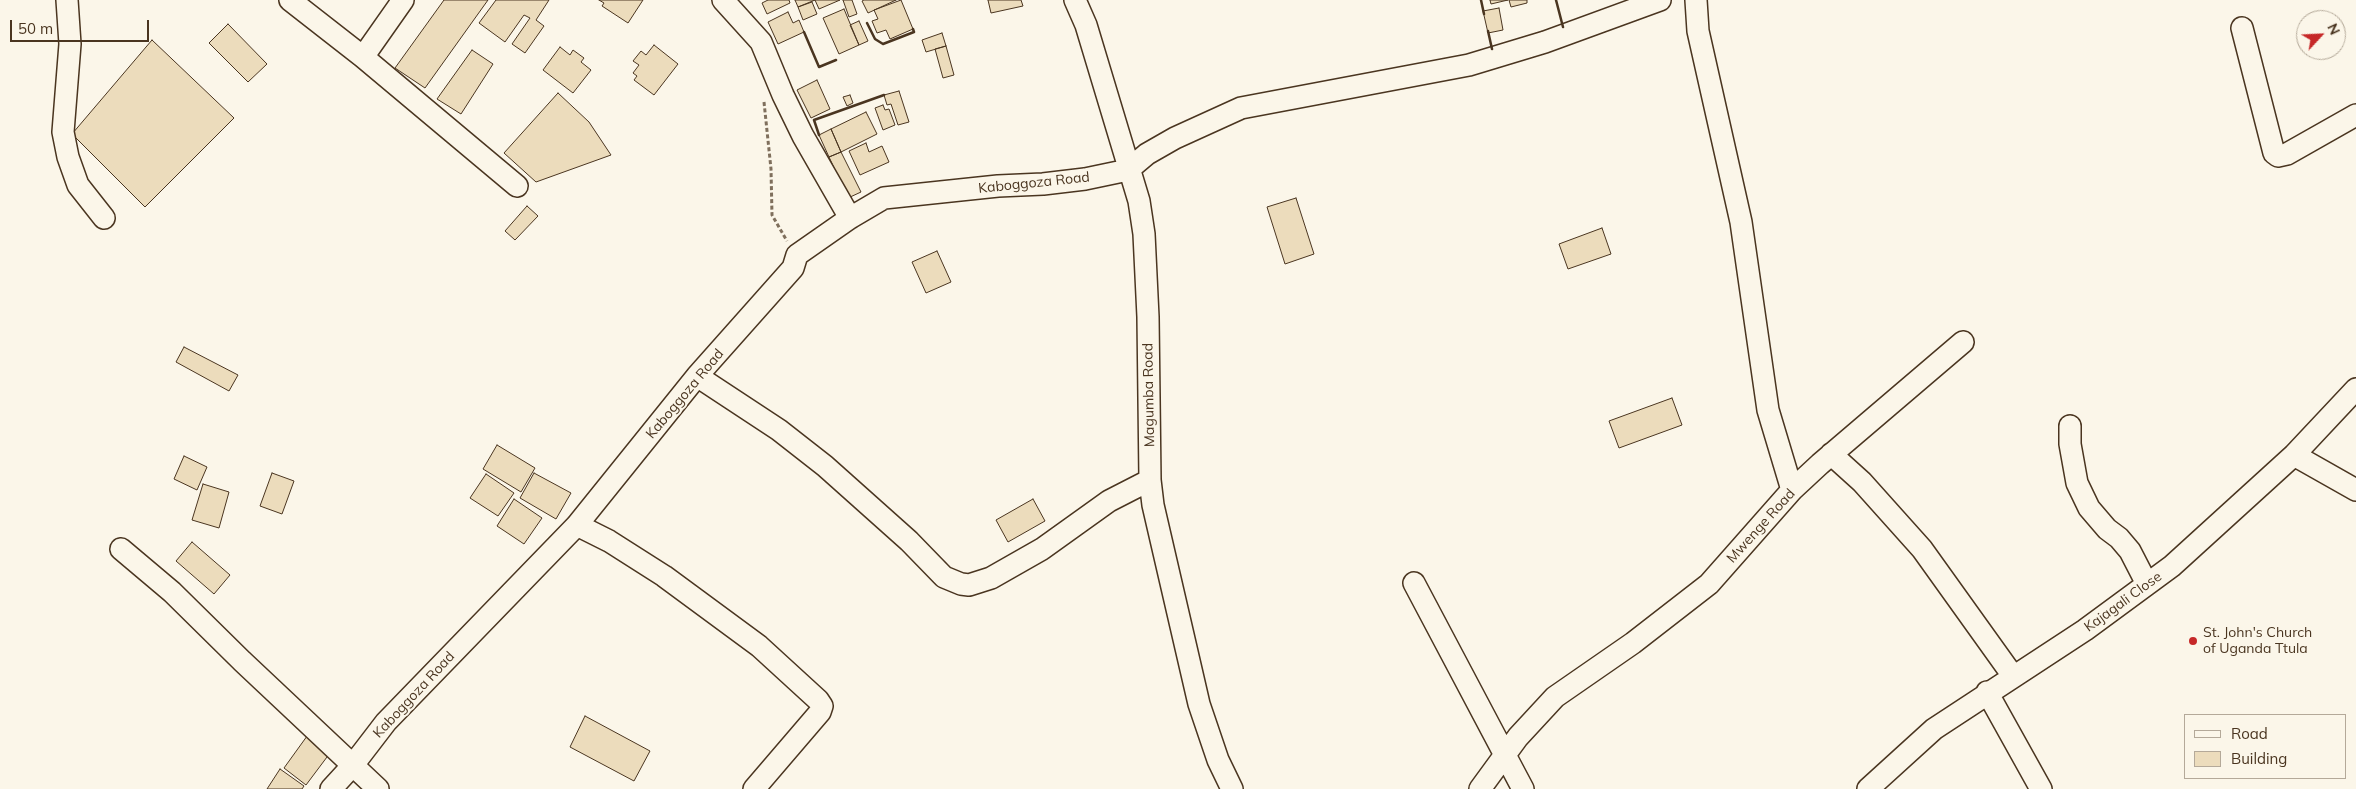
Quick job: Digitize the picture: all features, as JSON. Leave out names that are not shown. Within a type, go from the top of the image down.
[{"type":"street","points":[[67,0],[70,44],[63,132],[68,158],[78,185],[104,218]]},
{"type":"street","points":[[290,0],[363,57],[517,186]]},
{"type":"street","points":[[363,57],[403,0]]},
{"type":"street","points":[[723,0],[761,42],[783,95],[803,136],[850,218]]},
{"type":"street","name":"Magumba Road","points":[[1075,0],[1086,25],[1138,201],[1144,234],[1148,317],[1150,480],[1153,505],[1199,704],[1218,760],[1232,789]]},
{"type":"street","points":[[1128,170],[1147,154],[1175,138],[1241,108],[1469,65],[1545,42],[1660,0]]},
{"type":"street","points":[[1696,0],[1698,31],[1741,222],[1768,410],[1792,490]]},
{"type":"street","points":[[2242,28],[2274,153],[2278,156],[2287,154],[2356,115]]},
{"type":"street","name":"Kaboggoza Road","points":[[331,789],[353,765],[386,722],[577,525],[697,376],[793,268],[797,255],[850,218],[884,198],[998,186],[1043,184],[1085,179],[1128,170]]},
{"type":"street","name":"Mwenge Road","points":[[1480,789],[1504,755],[1555,697],[1633,643],[1709,584],[1792,490],[1831,454],[1963,342]]},
{"type":"street","points":[[697,376],[787,436],[909,541],[944,577],[961,584],[969,585],[991,578],[1042,549],[1109,501],[1150,480]]},
{"type":"street","name":"Kajagali Close","points":[[1868,789],[1934,729],[1987,692],[2085,630],[2172,566],[2294,455],[2356,389]]},
{"type":"street","points":[[2070,426],[2070,444],[2077,483],[2089,508],[2106,530],[2119,538],[2130,551],[2147,584]]},
{"type":"street","points":[[1831,454],[1862,482],[1922,549],[2013,676]]},
{"type":"street","points":[[2294,455],[2356,490]]},
{"type":"street","points":[[577,525],[623,549],[664,576],[759,646],[818,700],[822,706],[820,712],[754,789]]},
{"type":"street","points":[[122,549],[172,592],[378,789]]},
{"type":"street","points":[[1414,583],[1523,789]]},
{"type":"street","points":[[1987,692],[2041,789]]},
{"type":"path","points":[[764,93],[771,169],[772,215],[782,234],[797,255]]},
{"type":"building","points":[[444,0],[488,0],[425,88],[395,68]]},
{"type":"building","points":[[496,0],[549,0],[536,20],[544,26],[525,53],[512,44],[530,18],[524,15],[505,42],[479,23]]},
{"type":"building","points":[[599,0],[643,0],[628,23],[602,6],[604,3]]},
{"type":"building","points":[[768,0],[789,0],[790,3],[767,14],[762,3]]},
{"type":"building","points":[[795,0],[815,0],[798,7]]},
{"type":"building","points":[[815,0],[840,0],[819,9]]},
{"type":"building","points":[[843,0],[852,0],[857,14],[849,17]]},
{"type":"building","points":[[864,0],[896,0],[868,13],[862,1]]},
{"type":"building","points":[[901,0],[913,29],[890,39],[886,30],[877,33],[872,21],[878,19],[874,10]]},
{"type":"building","points":[[988,0],[1021,0],[1023,6],[991,13]]},
{"type":"building","points":[[1490,0],[1508,0],[1491,4]]},
{"type":"building","points":[[1509,0],[1527,0],[1527,3],[1511,7]]},
{"type":"building","points":[[812,2],[817,14],[803,20],[798,7]]},
{"type":"building","points":[[1499,8],[1503,30],[1488,33],[1483,11]]},
{"type":"building","points":[[844,9],[859,45],[839,54],[823,18]]},
{"type":"building","points":[[788,12],[793,23],[799,20],[804,32],[778,44],[768,22]]},
{"type":"building","points":[[859,21],[868,41],[859,45],[850,25]]},
{"type":"building","points":[[228,24],[267,64],[248,82],[209,43]]},
{"type":"building","points":[[942,33],[946,46],[926,52],[922,40]]},
{"type":"building","points":[[152,40],[234,118],[145,207],[72,134]]},
{"type":"building","points":[[654,45],[678,64],[654,95],[634,80],[637,76],[633,73],[639,65],[633,61],[641,51],[646,55]]},
{"type":"building","points":[[946,46],[954,75],[943,78],[935,49]]},
{"type":"building","points":[[560,47],[570,55],[573,50],[584,58],[581,62],[591,70],[573,93],[543,70]]},
{"type":"building","points":[[472,50],[493,64],[461,114],[437,99]]},
{"type":"building","points":[[817,80],[830,109],[811,118],[797,90]]},
{"type":"building","points":[[899,91],[909,122],[898,125],[891,104],[887,105],[884,95]]},
{"type":"building","points":[[558,93],[589,122],[611,155],[536,182],[504,153]]},
{"type":"building","points":[[850,95],[853,103],[847,106],[843,97]]},
{"type":"building","points":[[883,105],[885,110],[889,109],[895,125],[883,130],[875,108]]},
{"type":"building","points":[[866,112],[877,134],[841,152],[831,129]]},
{"type":"building","points":[[831,129],[841,152],[829,157],[819,135]]},
{"type":"building","points":[[866,143],[869,152],[882,146],[889,162],[860,175],[849,151]]},
{"type":"building","points":[[841,152],[861,192],[848,198],[829,157]]},
{"type":"building","points":[[1296,198],[1314,254],[1285,264],[1267,207]]},
{"type":"building","points":[[527,206],[538,216],[515,240],[505,231]]},
{"type":"building","points":[[1602,228],[1611,254],[1568,269],[1559,244]]},
{"type":"building","points":[[937,251],[951,282],[926,293],[912,262]]},
{"type":"building","points":[[184,347],[238,375],[229,391],[176,362]]},
{"type":"building","points":[[1672,398],[1682,425],[1619,448],[1609,421]]},
{"type":"building","points":[[497,445],[535,468],[521,492],[483,469]]},
{"type":"building","points":[[184,456],[207,467],[197,490],[174,479]]},
{"type":"building","points":[[272,473],[294,481],[282,514],[260,506]]},
{"type":"building","points":[[534,473],[571,493],[556,519],[520,498]]},
{"type":"building","points":[[486,474],[514,493],[498,516],[470,498]]},
{"type":"building","points":[[203,484],[229,492],[219,528],[192,520]]},
{"type":"building","points":[[514,499],[542,518],[524,544],[497,526]]},
{"type":"building","points":[[1033,499],[1045,521],[1008,542],[996,520]]},
{"type":"building","points":[[192,542],[230,575],[214,594],[176,561]]},
{"type":"building","points":[[585,716],[650,751],[634,781],[570,747]]},
{"type":"building","points":[[310,732],[333,749],[306,785],[284,768]]},
{"type":"building","points":[[280,769],[304,786],[302,789],[267,789]]},
{"type":"wall","points":[[1481,0],[1484,14]]},
{"type":"wall","points":[[1556,0],[1563,27]]},
{"type":"wall","points":[[867,23],[875,39],[883,44],[914,32],[913,29]]},
{"type":"wall","points":[[1488,31],[1492,49]]},
{"type":"wall","points":[[804,32],[819,67],[836,60]]},
{"type":"wall","points":[[819,135],[814,120],[884,95]]},
{"type":"place","name":"St. John's Church of Uganda Ttula","points":[[2193,641]]}]
